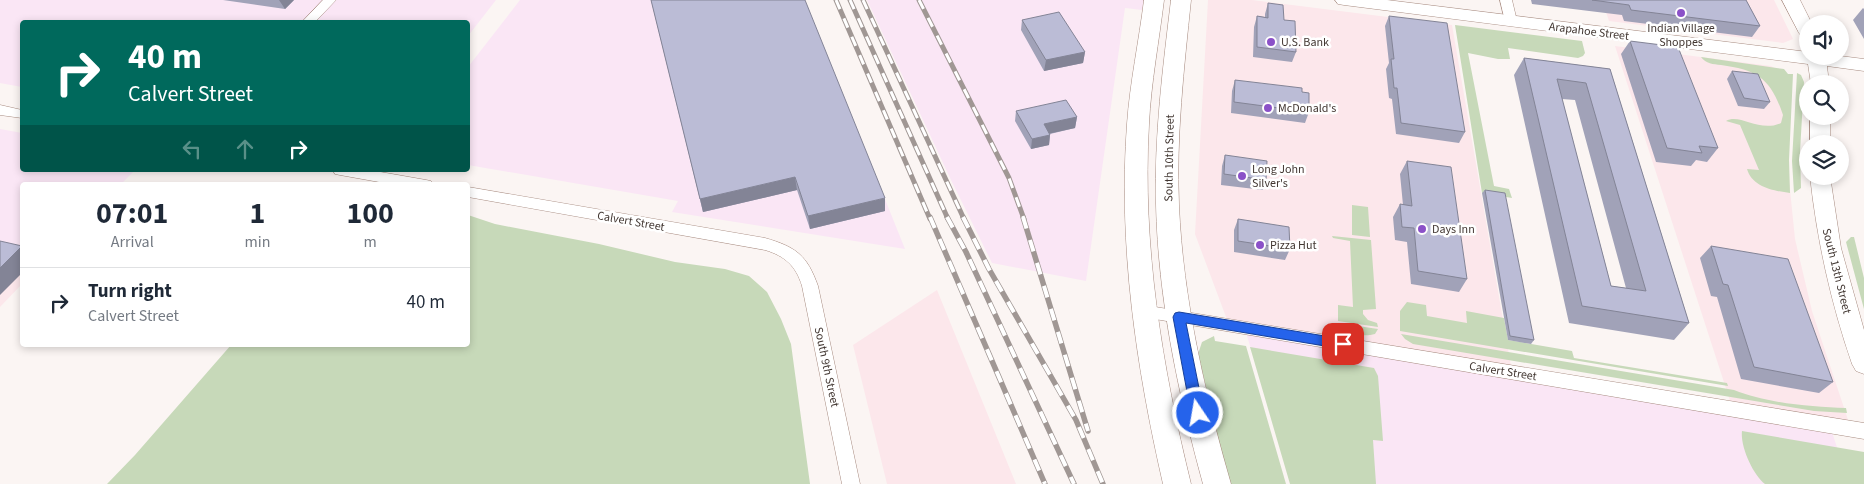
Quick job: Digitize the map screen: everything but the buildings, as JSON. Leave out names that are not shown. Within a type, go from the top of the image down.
[{"type":"main road","points":[[1154,0],[1138,124],[1137,227],[1143,311],[1152,378],[1177,484]]},
{"type":"main road","name":"South 10th Street","points":[[1181,0],[1169,119],[1167,166],[1170,233],[1179,317],[1198,413],[1217,484]]},
{"type":"street","points":[[310,20],[330,0]]},
{"type":"street","name":"Arapahoe Street","points":[[1344,0],[1799,56]]},
{"type":"street","points":[[1506,0],[1511,21]]},
{"type":"street","points":[[1792,0],[1799,15]]},
{"type":"street","name":"Arapahoe Street","points":[[1849,63],[1864,65]]},
{"type":"street","points":[[0,110],[20,114]]},
{"type":"street","points":[[351,172],[409,182]]},
{"type":"street","name":"South 13th Street","points":[[1821,185],[1825,223],[1832,260],[1847,315],[1864,364]]},
{"type":"street","name":"Calvert Street","points":[[470,192],[765,244],[781,248],[793,255]]},
{"type":"street","name":"South 9th Street","points":[[793,255],[802,264],[810,286],[850,484]]},
{"type":"street","name":"Calvert Street","points":[[1143,311],[1864,431]]},
{"type":"shaded area","points":[[0,0],[496,0],[470,33],[470,20],[20,20],[20,87],[0,83]]},
{"type":"shaded area","points":[[520,0],[805,0],[905,249],[672,212],[678,201],[470,165],[470,64]]},
{"type":"shaded area","points":[[867,0],[1144,0],[1142,10],[1125,8],[1086,281],[992,263]]},
{"type":"shaded area","points":[[1208,0],[1252,0],[1452,25],[1512,372],[1229,325],[1195,234]]},
{"type":"shaded area","name":"Indian Village Shoppes","points":[[1602,0],[1774,0],[1793,39],[1783,43],[1609,21]]},
{"type":"shaded area","points":[[1615,46],[1771,66],[1792,77],[1787,160],[1795,239],[1812,311],[1851,429],[1733,410]]},
{"type":"shaded area","points":[[0,129],[20,133],[20,172],[133,172],[123,182],[20,182],[20,252],[0,248]]},
{"type":"shaded area","points":[[0,248],[20,252],[20,286],[0,307]]},
{"type":"shaded area","points":[[937,290],[1016,484],[887,484],[853,345]]},
{"type":"shaded area","points":[[1246,333],[1830,426],[1849,484],[1294,484]]},
{"type":"green space","points":[[1455,25],[1582,41],[1585,53],[1578,58],[1508,48],[1510,59],[1498,59],[1468,53],[1494,186],[1509,189],[1512,198],[1482,193]]},
{"type":"green space","points":[[1701,57],[1784,69],[1788,74],[1793,74],[1789,160],[1790,193],[1764,187],[1754,180],[1747,169],[1759,170],[1740,125],[1726,121],[1737,119],[1765,126],[1781,123],[1783,115],[1768,85],[1761,78],[1745,70],[1710,63]]},
{"type":"green space","points":[[1797,73],[1801,75],[1799,75],[1799,125],[1802,125],[1801,135],[1799,135],[1799,185],[1801,185],[1801,188],[1794,193],[1792,161]]},
{"type":"green space","points":[[1352,205],[1368,207],[1370,237],[1352,235]]},
{"type":"green space","points":[[470,216],[495,224],[599,244],[675,262],[725,269],[749,276],[767,292],[791,344],[810,484],[107,484],[135,455],[229,347],[470,347]]},
{"type":"green space","points":[[1332,236],[1371,240],[1376,309],[1363,310],[1363,314],[1368,320],[1377,323],[1378,327],[1338,321],[1338,305],[1353,307],[1350,241],[1333,238]]},
{"type":"green space","points":[[1851,237],[1854,237],[1864,278],[1864,309],[1846,242]]},
{"type":"green space","points":[[1407,302],[1426,305],[1427,316],[1467,323],[1466,311],[1504,318],[1508,340],[1572,351],[1574,358],[1727,383],[1728,386],[1400,331],[1400,311]]},
{"type":"green space","points":[[1338,323],[1378,329],[1375,334],[1360,335],[1349,333]]},
{"type":"green space","points":[[1401,334],[1734,390],[1774,401],[1846,408],[1847,413],[1814,411],[1413,344]]},
{"type":"green space","points":[[1214,336],[1215,341],[1246,346],[1286,484],[1229,484],[1198,354],[1202,342]]},
{"type":"green space","points":[[1250,347],[1374,368],[1378,376],[1383,441],[1373,440],[1376,484],[1290,484]]},
{"type":"green space","points":[[1742,431],[1864,452],[1864,484],[1765,484],[1760,480],[1748,460],[1743,444]]},
{"type":"railway","points":[[836,0],[930,219]]},
{"type":"railway","points":[[850,0],[948,218]]},
{"type":"railway","points":[[863,0],[964,219]]},
{"type":"railway","points":[[919,0],[1009,178],[1024,219]]},
{"type":"railway","points":[[930,217],[1045,484]]},
{"type":"railway","points":[[1023,217],[1088,431]]},
{"type":"railway","points":[[948,218],[966,252],[1074,484]]},
{"type":"railway","points":[[964,219],[989,269],[1076,420],[1103,484]]},
{"type":"place","name":"Indian Village Shoppes","points":[[1681,13]]},
{"type":"place","name":"U.S. Bank","points":[[1271,42]]},
{"type":"place","name":"McDonald's","points":[[1268,108]]},
{"type":"place","name":"Long John Silver's","points":[[1242,176]]},
{"type":"place","name":"Days Inn","points":[[1422,229]]},
{"type":"place","name":"Pizza Hut","points":[[1260,245]]},
{"type":"route","points":[[1198,413],[1179,317],[1343,344]]}]
